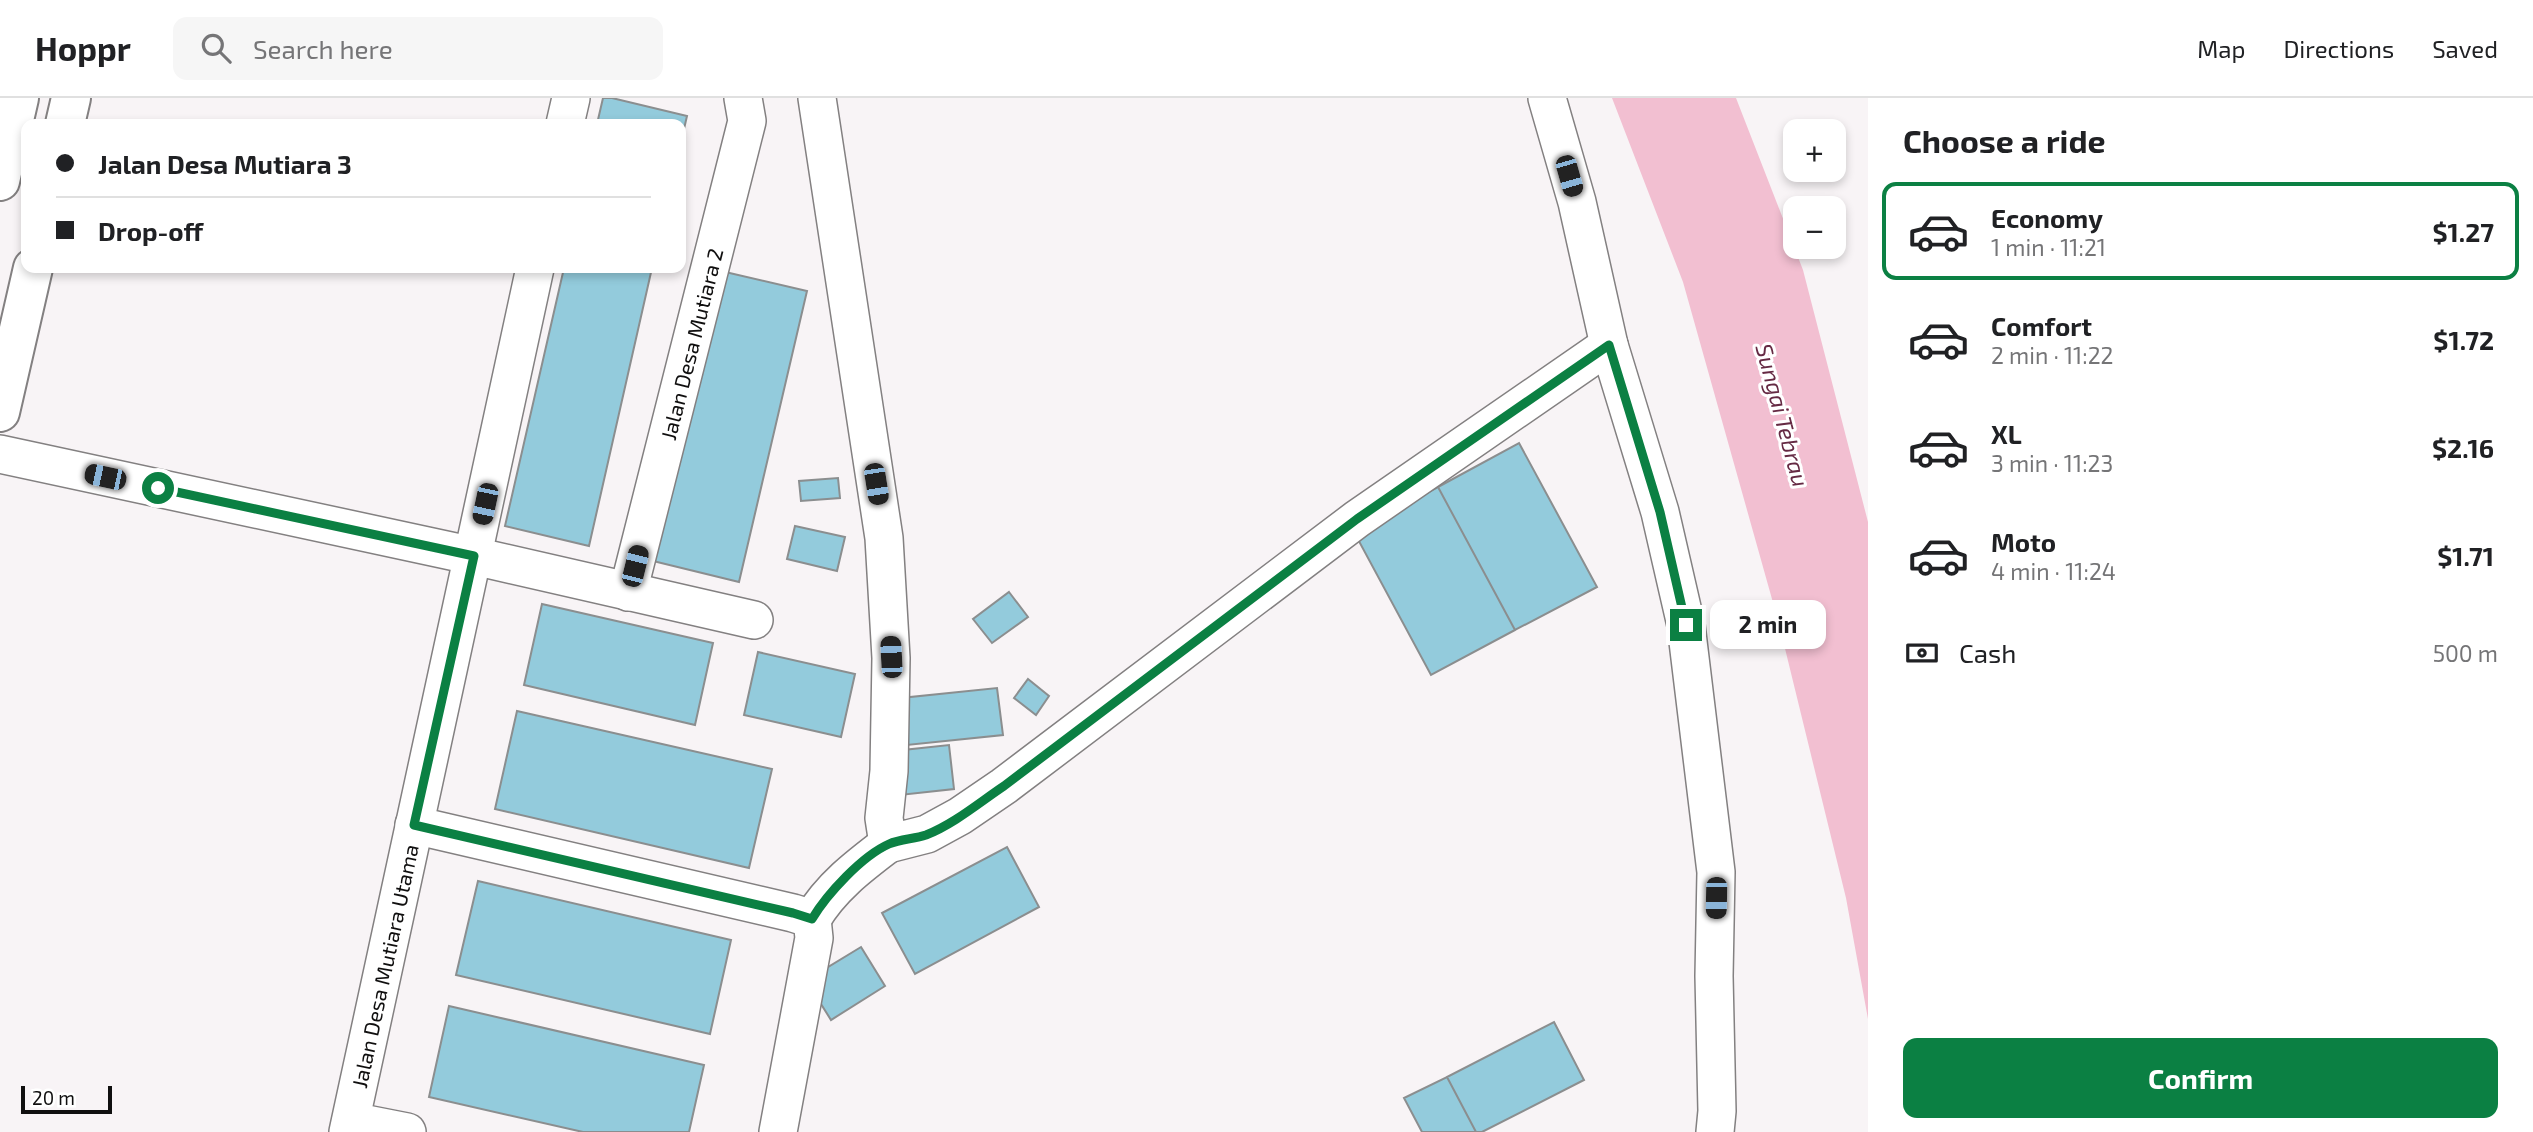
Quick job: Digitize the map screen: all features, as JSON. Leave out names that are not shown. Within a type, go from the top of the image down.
[{"type":"street","points":[[66,119],[71,98]]},
{"type":"street","points":[[566,119],[571,98]]},
{"type":"street","name":"Jalan Desa Mutiara 2","points":[[628,592],[747,121],[743,98]]},
{"type":"street","points":[[817,98],[884,538],[891,657],[889,771],[884,818],[888,844]]},
{"type":"street","points":[[1547,98],[1577,202],[1609,345],[1660,512],[1686,625],[1717,872],[1714,976],[1717,1111],[1715,1132]]},
{"type":"street","points":[[0,181],[14,123]]},
{"type":"street","points":[[0,412],[32,273]]},
{"type":"street","name":"Jalan Desa Mutiara Utama","points":[[349,1127],[534,273]]},
{"type":"street","points":[[778,1132],[814,937],[812,919],[820,905],[848,874],[888,844],[927,834],[960,816],[1357,519],[1609,345]]},
{"type":"street","points":[[0,454],[474,556],[754,620]]},
{"type":"street","points":[[414,825],[812,919]]},
{"type":"street","points":[[349,1127],[407,1132]]},
{"type":"water","name":"Sungai Tebrau","points":[[1612,98],[1736,98],[1783,219],[1783,259],[1799,259],[1803,270],[1868,522],[1868,1019],[1846,898],[1779,624],[1683,282]]},
{"type":"building","points":[[603,98],[687,116],[686,120],[598,119]]},
{"type":"building","points":[[721,271],[807,291],[739,582],[653,561]]},
{"type":"building","points":[[563,273],[651,273],[589,546],[505,526]]},
{"type":"building","points":[[1519,443],[1597,587],[1515,630],[1438,487]]},
{"type":"building","points":[[838,478],[840,498],[801,501],[799,481]]},
{"type":"building","points":[[1438,487],[1515,630],[1431,675],[1354,532]]},
{"type":"building","points":[[795,526],[845,537],[837,571],[787,559]]},
{"type":"building","points":[[1009,592],[1028,617],[992,643],[973,619]]},
{"type":"building","points":[[542,604],[713,643],[695,725],[524,685]]},
{"type":"building","points":[[758,652],[855,674],[841,737],[744,715]]},
{"type":"building","points":[[1028,679],[1049,696],[1036,715],[1014,698]]},
{"type":"building","points":[[997,688],[1003,735],[907,745],[901,698]]},
{"type":"building","points":[[517,711],[772,769],[749,868],[495,809]]},
{"type":"building","points":[[949,745],[954,789],[900,795],[894,751]]},
{"type":"building","points":[[1007,847],[1039,907],[915,974],[882,913]]},
{"type":"building","points":[[478,881],[731,940],[710,1034],[456,975]]},
{"type":"building","points":[[861,947],[885,986],[831,1020],[816,996],[825,969]]},
{"type":"building","points":[[449,1006],[704,1065],[689,1132],[583,1132],[429,1097]]},
{"type":"building","points":[[1554,1022],[1584,1080],[1482,1132],[1476,1132],[1447,1077]]},
{"type":"building","points":[[1447,1077],[1476,1132],[1422,1132],[1404,1098]]},
{"type":"route","points":[[158,488],[474,556],[414,825],[812,919],[820,905],[848,874],[888,844],[927,834],[960,816],[1004,786],[1357,519],[1609,345],[1660,512],[1686,625]]}]
